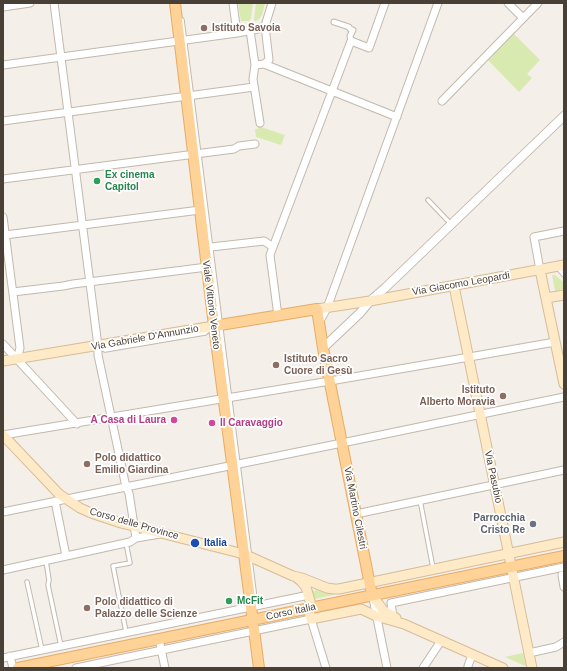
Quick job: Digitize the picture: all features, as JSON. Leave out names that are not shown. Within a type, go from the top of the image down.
[{"type":"main road","name":"Viale Vittorio Veneto","points":[[175,3],[182,41],[189,96],[207,267],[217,326],[247,555],[259,668]]},
{"type":"main road","name":"Via Giacomo Leopardi","points":[[318,309],[370,301],[386,293],[454,286],[561,266]]},
{"type":"main road","points":[[540,270],[548,301],[564,384]]},
{"type":"main road","name":"Via Pasubio","points":[[454,286],[532,668]]},
{"type":"main road","points":[[548,301],[564,295]]},
{"type":"main road","name":"Via Gabriele D'Annunzio","points":[[3,361],[318,309]]},
{"type":"main road","name":"Via Martino Cilestri","points":[[318,309],[323,348],[372,595]]},
{"type":"main road","name":"Corso delle Province","points":[[3,435],[59,494],[80,508],[91,513],[134,526],[247,555],[293,576],[321,586],[334,589],[369,582]]},
{"type":"main road","points":[[369,582],[564,542]]},
{"type":"main road","name":"Corso Italia","points":[[18,668],[564,556]]},
{"type":"main road","points":[[293,576],[301,581],[306,587],[309,595],[311,619],[361,609],[376,616],[404,624],[503,668]]},
{"type":"main road","points":[[372,595],[382,610],[404,624]]},
{"type":"street","points":[[3,7],[30,3]]},
{"type":"street","points":[[53,3],[98,355],[126,487],[129,493],[136,538]]},
{"type":"street","points":[[233,3],[237,33]]},
{"type":"street","points":[[264,64],[269,60],[265,26],[272,3]]},
{"type":"street","points":[[351,41],[369,48],[385,3]]},
{"type":"street","points":[[318,309],[332,293],[438,3]]},
{"type":"street","points":[[508,3],[523,18]]},
{"type":"street","points":[[442,101],[538,3]]},
{"type":"street","points":[[278,316],[270,254],[351,41],[350,36],[353,30],[350,29],[350,27],[334,22]]},
{"type":"street","points":[[3,65],[237,33],[265,26]]},
{"type":"street","points":[[250,30],[255,65],[252,87],[260,123]]},
{"type":"street","points":[[255,65],[264,64],[273,67],[397,117]]},
{"type":"street","points":[[3,121],[252,87]]},
{"type":"street","points":[[386,293],[392,282],[564,116]]},
{"type":"street","points":[[3,179],[196,154],[255,144]]},
{"type":"street","points":[[6,235],[200,210]]},
{"type":"street","points":[[3,216],[20,348],[17,359]]},
{"type":"street","points":[[540,270],[534,237],[564,231]]},
{"type":"street","points":[[211,247],[264,241],[273,246]]},
{"type":"street","points":[[13,292],[207,267]]},
{"type":"street","points":[[323,348],[360,313],[370,301]]},
{"type":"street","points":[[3,435],[77,424],[555,342]]},
{"type":"street","points":[[3,344],[77,424]]},
{"type":"street","points":[[3,512],[564,397]]},
{"type":"street","points":[[356,514],[564,470]]},
{"type":"street","points":[[55,501],[66,556]]},
{"type":"street","points":[[3,570],[126,543],[136,538],[164,533]]},
{"type":"street","points":[[394,617],[391,603],[514,578],[562,572],[564,587]]},
{"type":"street","name":"Corso Italia","points":[[7,657],[309,595]]},
{"type":"street","name":"Via Martino Cilestri","points":[[372,595],[387,668]]},
{"type":"street","points":[[76,668],[311,619],[326,668]]},
{"type":"street","points":[[129,632],[135,644]]},
{"type":"street","points":[[159,639],[165,668]]},
{"type":"street","points":[[423,668],[441,641]]},
{"type":"street","points":[[529,653],[556,648],[564,642]]},
{"type":"street","points":[[468,668],[472,655]]},
{"type":"street","points":[[7,657],[13,668]]},
{"type":"lane","points":[[182,18],[182,41]]},
{"type":"lane","points":[[196,154],[211,247],[217,326]]},
{"type":"lane","points":[[428,200],[451,224]]},
{"type":"lane","points":[[561,266],[564,276]]},
{"type":"lane","points":[[420,500],[434,569]]},
{"type":"lane","points":[[126,543],[130,563],[112,566],[129,632]]},
{"type":"lane","points":[[46,561],[49,580],[48,585],[61,646]]},
{"type":"lane","points":[[26,582],[42,650]]},
{"type":"lane","points":[[256,631],[263,668]]},
{"type":"green space","points":[[238,3],[253,3],[251,18],[249,21],[241,21]]},
{"type":"green space","points":[[256,3],[265,3],[262,15],[256,21],[254,20]]},
{"type":"green space","points":[[513,33],[540,60],[527,74],[532,78],[519,92],[487,59],[490,59],[493,56],[493,53]]},
{"type":"green space","points":[[258,126],[285,135],[281,145],[256,137],[255,129],[258,129]]},
{"type":"green space","points":[[552,275],[555,275],[564,281],[564,289],[555,291]]},
{"type":"green space","points":[[316,588],[333,592],[333,595],[314,599],[312,590],[315,591]]},
{"type":"green space","points":[[523,653],[526,666],[505,657]]},
{"type":"place","name":"Istituto Savoia","points":[[204,28]]},
{"type":"place","name":"Ex cinema Capitol","points":[[97,181]]},
{"type":"place","name":"Istituto Sacro Cuore di Gesù","points":[[276,365]]},
{"type":"place","name":"Istituto Alberto Moravia","points":[[503,396]]},
{"type":"place","name":"A Casa di Laura","points":[[174,420]]},
{"type":"place","name":"Il Caravaggio","points":[[212,423]]},
{"type":"place","name":"Polo didattico Emilio Giardina","points":[[87,464]]},
{"type":"place","name":"Parrocchia Cristo Re","points":[[533,524]]},
{"type":"place","name":"Italia","points":[[195,543]]},
{"type":"place","name":"McFit","points":[[229,601]]},
{"type":"place","name":"Polo didattico di Palazzo delle Scienze","points":[[87,608]]}]
